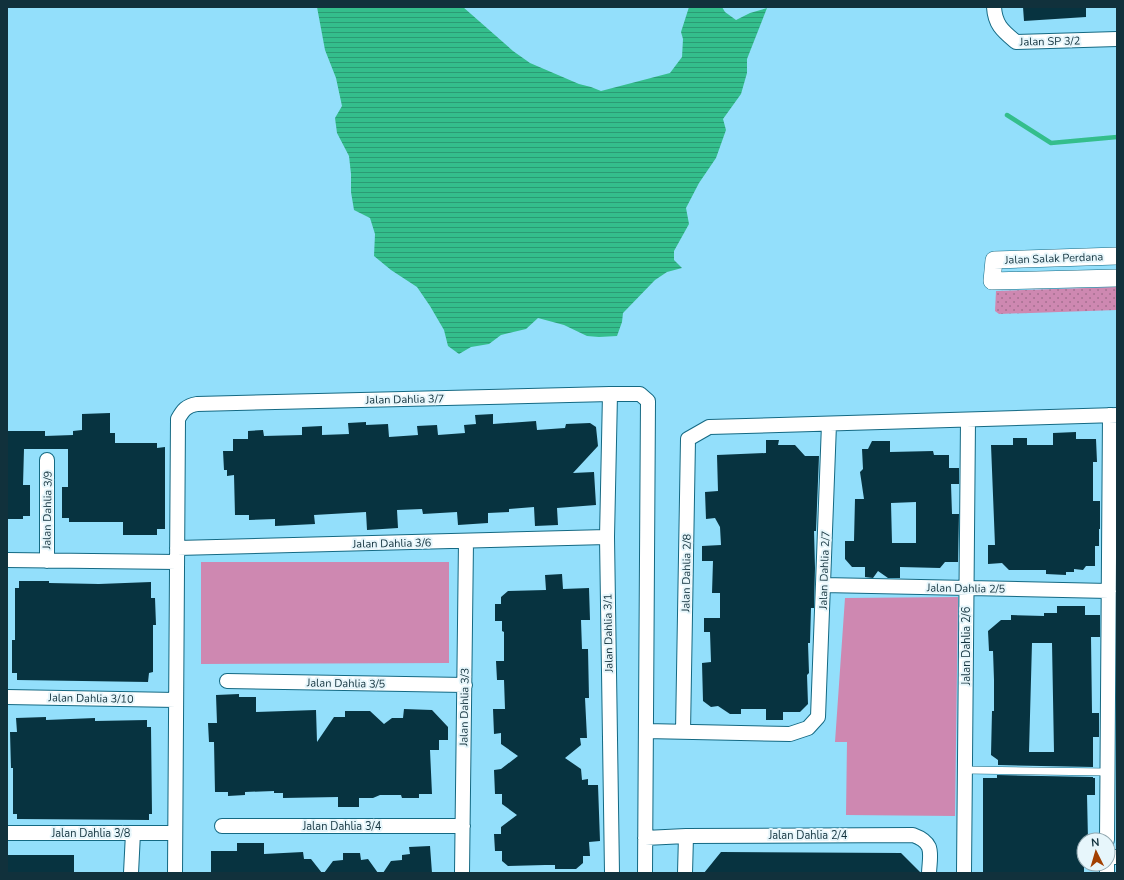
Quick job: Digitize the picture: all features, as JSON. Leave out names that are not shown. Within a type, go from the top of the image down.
[{"type":"street","name":"Jalan SP 3/2","points":[[994,12],[1002,30],[1016,42],[1117,39]]},
{"type":"street","name":"Jalan Salak Perdana","points":[[1117,256],[994,260],[992,281],[1117,278]]},
{"type":"street","name":"Jalan Dahlia 3/1","points":[[610,394],[607,537],[612,873]]},
{"type":"street","name":"Jalan Dahlia 3/7","points":[[177,555],[178,419],[182,410],[188,406],[197,404],[640,394],[648,401],[646,731]]},
{"type":"street","points":[[830,424],[1113,415],[1108,591],[1112,732],[1108,772],[1107,832]]},
{"type":"street","name":"Jalan Dahlia 2/6","points":[[964,873],[968,420]]},
{"type":"street","name":"Jalan Dahlia 2/8","points":[[683,732],[688,440],[709,426],[830,424]]},
{"type":"street","name":"Jalan Dahlia 2/7","points":[[683,732],[790,734],[808,728],[818,717],[830,424]]},
{"type":"street","name":"Jalan Dahlia 3/9","points":[[46,561],[48,460]]},
{"type":"street","name":"Jalan Dahlia 3/6","points":[[7,560],[46,561],[466,541],[607,537]]},
{"type":"street","name":"Jalan Dahlia 3/3","points":[[462,873],[466,541]]},
{"type":"street","points":[[174,873],[177,555]]},
{"type":"street","name":"Jalan Dahlia 2/5","points":[[823,585],[1108,591]]},
{"type":"street","name":"Jalan Dahlia 3/5","points":[[227,681],[464,685]]},
{"type":"street","name":"Jalan Dahlia 3/10","points":[[7,697],[176,700]]},
{"type":"street","points":[[645,873],[646,731],[683,732]]},
{"type":"street","name":"Jalan Dahlia 3/4","points":[[222,826],[463,826]]},
{"type":"street","name":"Jalan Dahlia 3/8","points":[[7,833],[175,833]]},
{"type":"street","points":[[131,873],[133,833]]},
{"type":"street","name":"Jalan Dahlia 2/4","points":[[645,838],[686,836],[913,835],[924,839],[930,849],[930,873]]},
{"type":"street","points":[[685,873],[686,836]]},
{"type":"lane","points":[[965,770],[1108,772]]},
{"type":"shaded area","points":[[317,7],[463,7],[513,51],[530,63],[579,84],[601,91],[670,73],[682,57],[683,39],[681,32],[689,7],[722,7],[725,12],[736,20],[750,13],[767,8],[747,59],[747,73],[741,94],[723,119],[726,130],[716,158],[699,183],[686,208],[689,224],[674,251],[674,260],[682,268],[667,272],[655,280],[623,313],[622,322],[617,336],[587,336],[564,325],[538,318],[526,329],[501,335],[489,344],[471,347],[459,354],[448,346],[444,330],[417,287],[391,270],[374,256],[375,234],[370,218],[354,210],[351,192],[349,156],[337,133],[335,118],[342,106],[336,78],[325,50]]},
{"type":"shaded area","points":[[1117,287],[1117,310],[999,314],[995,311],[996,291]]},
{"type":"shaded area","points":[[201,562],[449,562],[449,663],[201,664]]},
{"type":"shaded area","points":[[958,597],[955,816],[846,815],[847,742],[835,742],[845,598]]},
{"type":"building","points":[[1023,7],[1086,7],[1086,17],[1024,21]]},
{"type":"building","points":[[110,413],[110,433],[115,433],[115,443],[157,443],[157,448],[165,447],[165,529],[157,529],[157,535],[123,535],[123,522],[69,522],[69,518],[62,518],[62,487],[68,487],[68,449],[24,449],[23,485],[30,485],[30,516],[23,516],[23,519],[7,519],[7,431],[45,431],[45,436],[73,435],[73,431],[82,430],[82,414]]},
{"type":"building","points":[[493,414],[493,424],[536,421],[537,430],[565,428],[566,424],[590,423],[596,427],[598,446],[573,473],[594,472],[596,505],[557,508],[558,525],[535,526],[534,507],[509,509],[509,512],[488,513],[488,523],[458,525],[457,512],[423,514],[422,509],[397,510],[398,528],[367,530],[366,512],[314,515],[315,524],[275,526],[275,519],[249,520],[249,515],[235,515],[234,475],[227,476],[227,470],[224,470],[223,451],[233,451],[233,439],[248,439],[248,431],[263,430],[264,436],[302,435],[302,427],[322,426],[322,435],[349,434],[348,423],[366,422],[366,425],[388,424],[389,437],[418,435],[417,426],[437,425],[438,435],[465,433],[464,425],[476,424],[475,415]]},
{"type":"building","points":[[1076,432],[1076,439],[1096,439],[1097,462],[1093,462],[1093,501],[1100,501],[1100,529],[1099,546],[1095,546],[1095,566],[1086,566],[1083,570],[1074,569],[1074,572],[1066,572],[1066,575],[1046,574],[1046,570],[1009,570],[1002,563],[988,564],[988,545],[995,545],[991,445],[1013,445],[1013,438],[1027,438],[1027,445],[1053,445],[1053,433]]},
{"type":"building","points":[[766,440],[779,440],[778,445],[795,445],[805,456],[819,456],[816,531],[814,531],[814,608],[811,608],[810,643],[808,643],[808,704],[800,712],[783,712],[783,720],[766,720],[766,709],[741,709],[741,714],[730,714],[718,706],[711,707],[703,701],[702,663],[711,662],[710,632],[704,632],[704,618],[720,618],[720,593],[712,593],[713,561],[702,561],[702,546],[721,545],[720,527],[715,518],[706,519],[705,492],[718,491],[717,455],[766,453]]},
{"type":"building","points":[[872,441],[890,441],[890,452],[933,451],[934,455],[949,455],[949,468],[959,468],[959,484],[951,484],[952,514],[959,514],[958,562],[945,562],[940,568],[900,567],[900,578],[888,578],[878,571],[873,578],[865,577],[865,567],[852,567],[845,559],[845,541],[854,541],[855,499],[864,499],[860,472],[863,469],[862,449],[868,449]],"holes":[[[916,502],[916,543],[892,543],[891,503]]]},
{"type":"building","points":[[562,574],[563,589],[589,588],[590,620],[581,620],[582,649],[588,649],[589,698],[585,698],[587,738],[580,738],[581,745],[565,758],[581,769],[582,780],[588,779],[588,785],[598,785],[600,841],[589,842],[590,856],[583,856],[583,863],[576,869],[555,869],[555,865],[508,866],[502,861],[502,851],[495,851],[494,834],[501,834],[501,827],[517,815],[502,804],[502,794],[495,794],[494,770],[501,769],[518,756],[501,744],[501,733],[494,734],[493,709],[505,709],[504,680],[497,680],[496,661],[504,661],[504,632],[502,631],[502,621],[495,621],[495,604],[501,604],[501,597],[508,591],[546,590],[545,575]]},
{"type":"building","points":[[19,581],[99,584],[151,582],[151,598],[155,598],[156,625],[153,625],[153,672],[149,673],[148,682],[17,680],[17,673],[12,673],[12,640],[15,640],[15,588],[19,588]]},
{"type":"building","points":[[1057,606],[1085,606],[1085,615],[1100,615],[1100,637],[1091,637],[1092,713],[1099,713],[1099,737],[1093,737],[1093,767],[998,765],[998,760],[991,755],[992,711],[994,711],[994,680],[993,651],[989,651],[988,631],[1001,620],[1011,620],[1011,615],[1044,616],[1044,613],[1057,613]],"holes":[[[1032,643],[1052,643],[1054,752],[1029,752]]]},
{"type":"building","points":[[239,694],[239,697],[256,697],[256,712],[316,710],[317,742],[334,717],[345,717],[345,711],[370,711],[384,724],[392,718],[403,718],[404,709],[432,710],[448,727],[448,740],[439,740],[439,750],[430,750],[432,794],[419,794],[419,798],[402,798],[401,795],[380,795],[373,798],[359,798],[359,807],[338,807],[338,797],[283,798],[283,793],[274,793],[274,791],[245,792],[245,795],[228,796],[228,792],[215,792],[214,742],[209,742],[208,723],[217,723],[216,695]]},
{"type":"building","points":[[46,717],[46,720],[95,718],[95,721],[147,720],[147,727],[151,727],[152,814],[149,814],[149,820],[17,819],[17,814],[13,814],[13,768],[11,768],[10,732],[17,732],[16,718]]},
{"type":"building","points":[[997,775],[1095,778],[1095,795],[1087,795],[1088,832],[1076,832],[1076,872],[1084,873],[983,873],[983,778],[997,778]]},
{"type":"building","points":[[237,843],[264,843],[264,854],[303,852],[304,859],[311,859],[322,873],[211,873],[211,851],[237,851]]},
{"type":"building","points":[[430,846],[432,873],[383,873],[391,861],[402,860],[402,855],[410,854],[409,847]]},
{"type":"building","points":[[721,852],[901,853],[921,873],[704,873]]},
{"type":"building","points":[[343,853],[360,853],[361,860],[368,859],[378,873],[324,873],[333,861],[343,860]]},
{"type":"building","points":[[7,855],[74,855],[74,873],[7,873]]},
{"type":"waterway","points":[[1007,115],[1051,143],[1117,137]]}]
